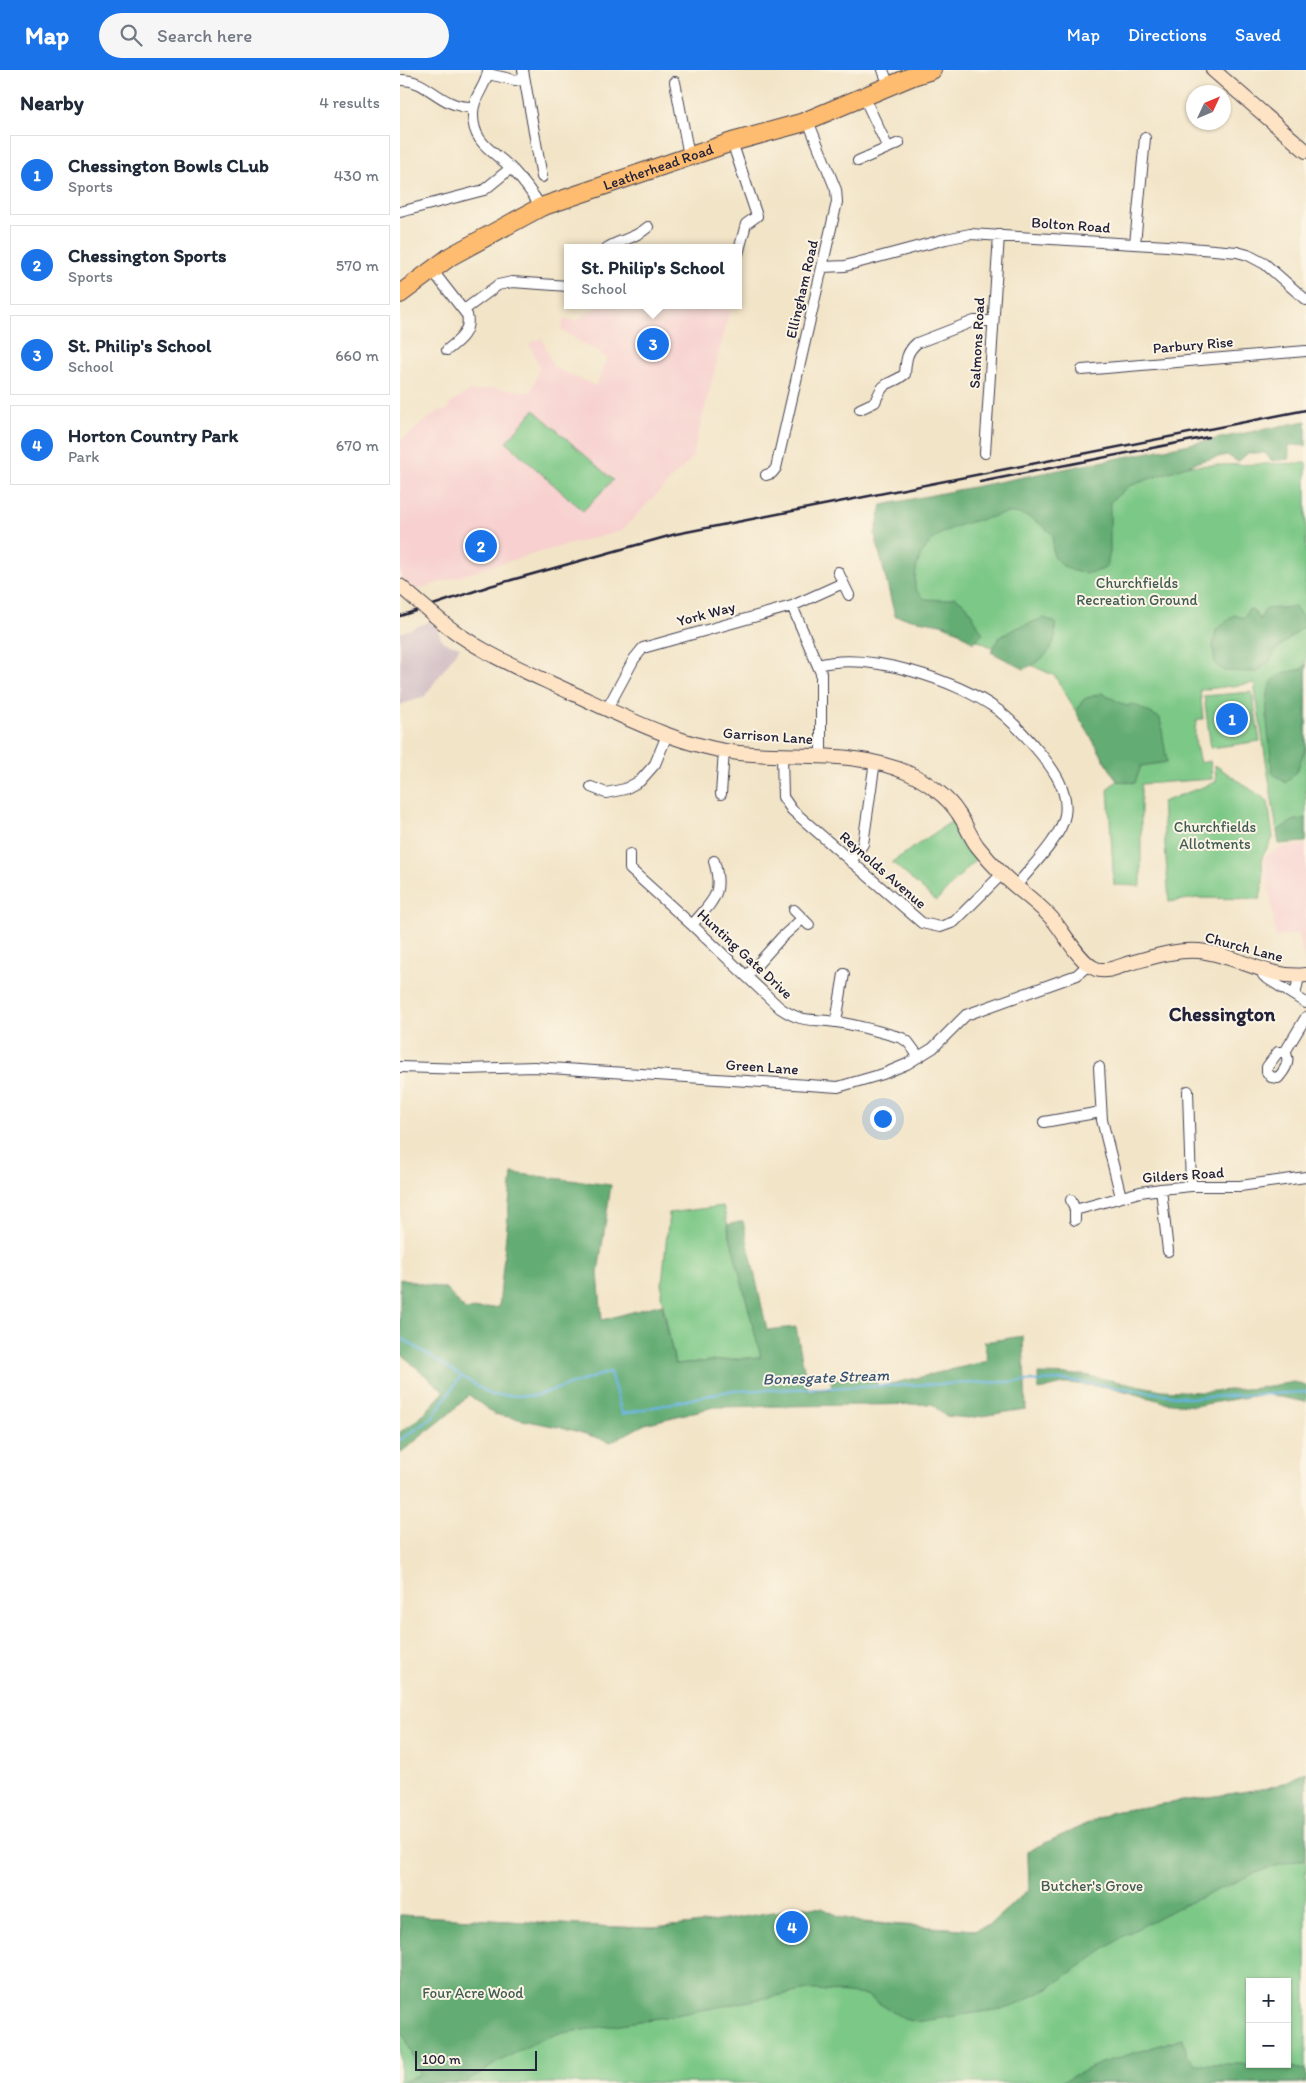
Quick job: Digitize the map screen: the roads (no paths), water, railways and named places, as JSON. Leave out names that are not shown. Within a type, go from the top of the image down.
[{"type":"highway","name":"Leatherhead Road","points":[[400,294],[471,244],[541,207],[732,142],[808,121],[864,97],[886,78],[932,70]]},
{"type":"street","points":[[1213,70],[1306,151]]},
{"type":"street","points":[[1226,70],[1306,142]]},
{"type":"street","points":[[541,207],[530,189],[511,168],[488,150],[475,131],[473,107],[488,72],[509,79],[523,74],[537,167],[542,177]]},
{"type":"street","points":[[400,80],[420,84],[442,100],[473,107]]},
{"type":"street","points":[[674,82],[689,156]]},
{"type":"street","points":[[864,97],[888,148]]},
{"type":"street","name":"Ellingham Road","points":[[766,475],[772,473],[776,468],[838,196],[808,121]]},
{"type":"street","points":[[1135,244],[1145,138]]},
{"type":"street","points":[[732,142],[758,216],[746,224],[741,244]]},
{"type":"street","points":[[858,161],[899,143]]},
{"type":"street","points":[[400,212],[484,190],[511,168]]},
{"type":"street","points":[[613,244],[631,239],[648,227]]},
{"type":"street","name":"Bolton Road","points":[[822,267],[845,266],[970,234],[1226,250],[1248,255],[1265,264],[1306,300]]},
{"type":"street","name":"Salmons Road","points":[[985,453],[999,235]]},
{"type":"street","points":[[432,270],[468,315],[468,327],[461,340],[447,350]]},
{"type":"street","points":[[464,310],[498,285],[512,282],[564,286]]},
{"type":"street","points":[[860,409],[875,402],[877,393],[886,383],[905,374],[905,359],[911,347],[917,343],[974,322],[994,322]]},
{"type":"street","name":"Parbury Rise","points":[[1082,370],[1306,351]]},
{"type":"street","points":[[838,572],[848,595]]},
{"type":"street","name":"York Way","points":[[607,709],[634,658],[643,648],[792,606],[843,583]]},
{"type":"street","name":"Garrison Lane","points":[[400,586],[453,632],[479,648],[607,709],[667,735],[724,751],[853,757],[875,761],[908,773],[947,799],[958,813],[978,847],[1002,874],[1053,920],[1088,964]]},
{"type":"street","points":[[792,606],[821,673],[821,756]]},
{"type":"street","points":[[818,666],[830,662],[844,661],[878,664],[918,673],[951,684],[972,694],[997,710],[1022,732],[1050,765],[1060,783],[1066,800],[1062,826],[1016,886]]},
{"type":"street","points":[[591,787],[606,793],[633,786],[655,764],[667,735]]},
{"type":"street","points":[[721,794],[724,751]]},
{"type":"street","name":"Reynolds Avenue","points":[[782,755],[783,797],[792,810],[922,923],[940,927],[954,922],[1002,874]]},
{"type":"street","points":[[851,862],[863,844],[875,761]]},
{"type":"street","name":"Hunting Gate Drive","points":[[630,854],[630,869],[780,1008],[793,1017],[811,1021],[836,1022],[902,1038],[908,1042],[919,1057]]},
{"type":"street","points":[[692,925],[714,899],[719,886],[719,878],[714,861]]},
{"type":"street","points":[[747,976],[781,938],[806,922],[794,910]]},
{"type":"street","name":"Church Lane","points":[[1088,964],[1097,970],[1103,970],[1176,952],[1197,951],[1222,956],[1281,975],[1302,976]]},
{"type":"street","name":"Green Lane","points":[[400,1067],[465,1069],[534,1067],[838,1087],[883,1074],[919,1057],[933,1048],[966,1015],[1077,975],[1088,964]]},
{"type":"street","points":[[1264,969],[1264,977],[1306,1003]]},
{"type":"street","points":[[836,1022],[844,974]]},
{"type":"street","points":[[1295,996],[1302,976]]},
{"type":"street","points":[[1285,1052],[1306,1017]]},
{"type":"street","points":[[1099,1068],[1101,1112],[1121,1197]]},
{"type":"street","points":[[1188,1091],[1191,1186]]},
{"type":"street","points":[[1044,1122],[1056,1124],[1101,1112]]},
{"type":"street","name":"Gilders Road","points":[[1074,1210],[1121,1197],[1161,1189],[1191,1186],[1240,1186],[1306,1177]]},
{"type":"street","points":[[1161,1189],[1164,1245]]},
{"type":"waterway","name":"Bonesgate Stream","points":[[400,1337],[491,1395],[534,1396],[610,1372],[622,1414],[729,1391],[1066,1380],[1190,1398],[1306,1392]]},
{"type":"waterway","points":[[400,1440],[432,1418],[461,1376]]},
{"type":"railway","points":[[400,616],[490,586],[676,534],[1306,410]]},
{"type":"railway","points":[[980,482],[1208,437]]},
{"type":"place","name":"St. Philip's School","points":[[653,344]]},
{"type":"place","name":"Chessington Sports","points":[[481,546]]},
{"type":"place","name":"Chessington Bowls CLub","points":[[1232,719]]},
{"type":"place","name":"Horton Country Park","points":[[792,1927]]},
{"type":"district","name":"Chessington","points":[[1222,1014]]},
{"type":"park label","name":"Churchfields Recreation Ground","points":[[1137,592]]},
{"type":"park label","name":"Churchfields Allotments","points":[[1215,836]]},
{"type":"park label","name":"Butcher's Grove","points":[[1092,1886]]},
{"type":"park label","name":"Four Acre Wood","points":[[473,1993]]}]
